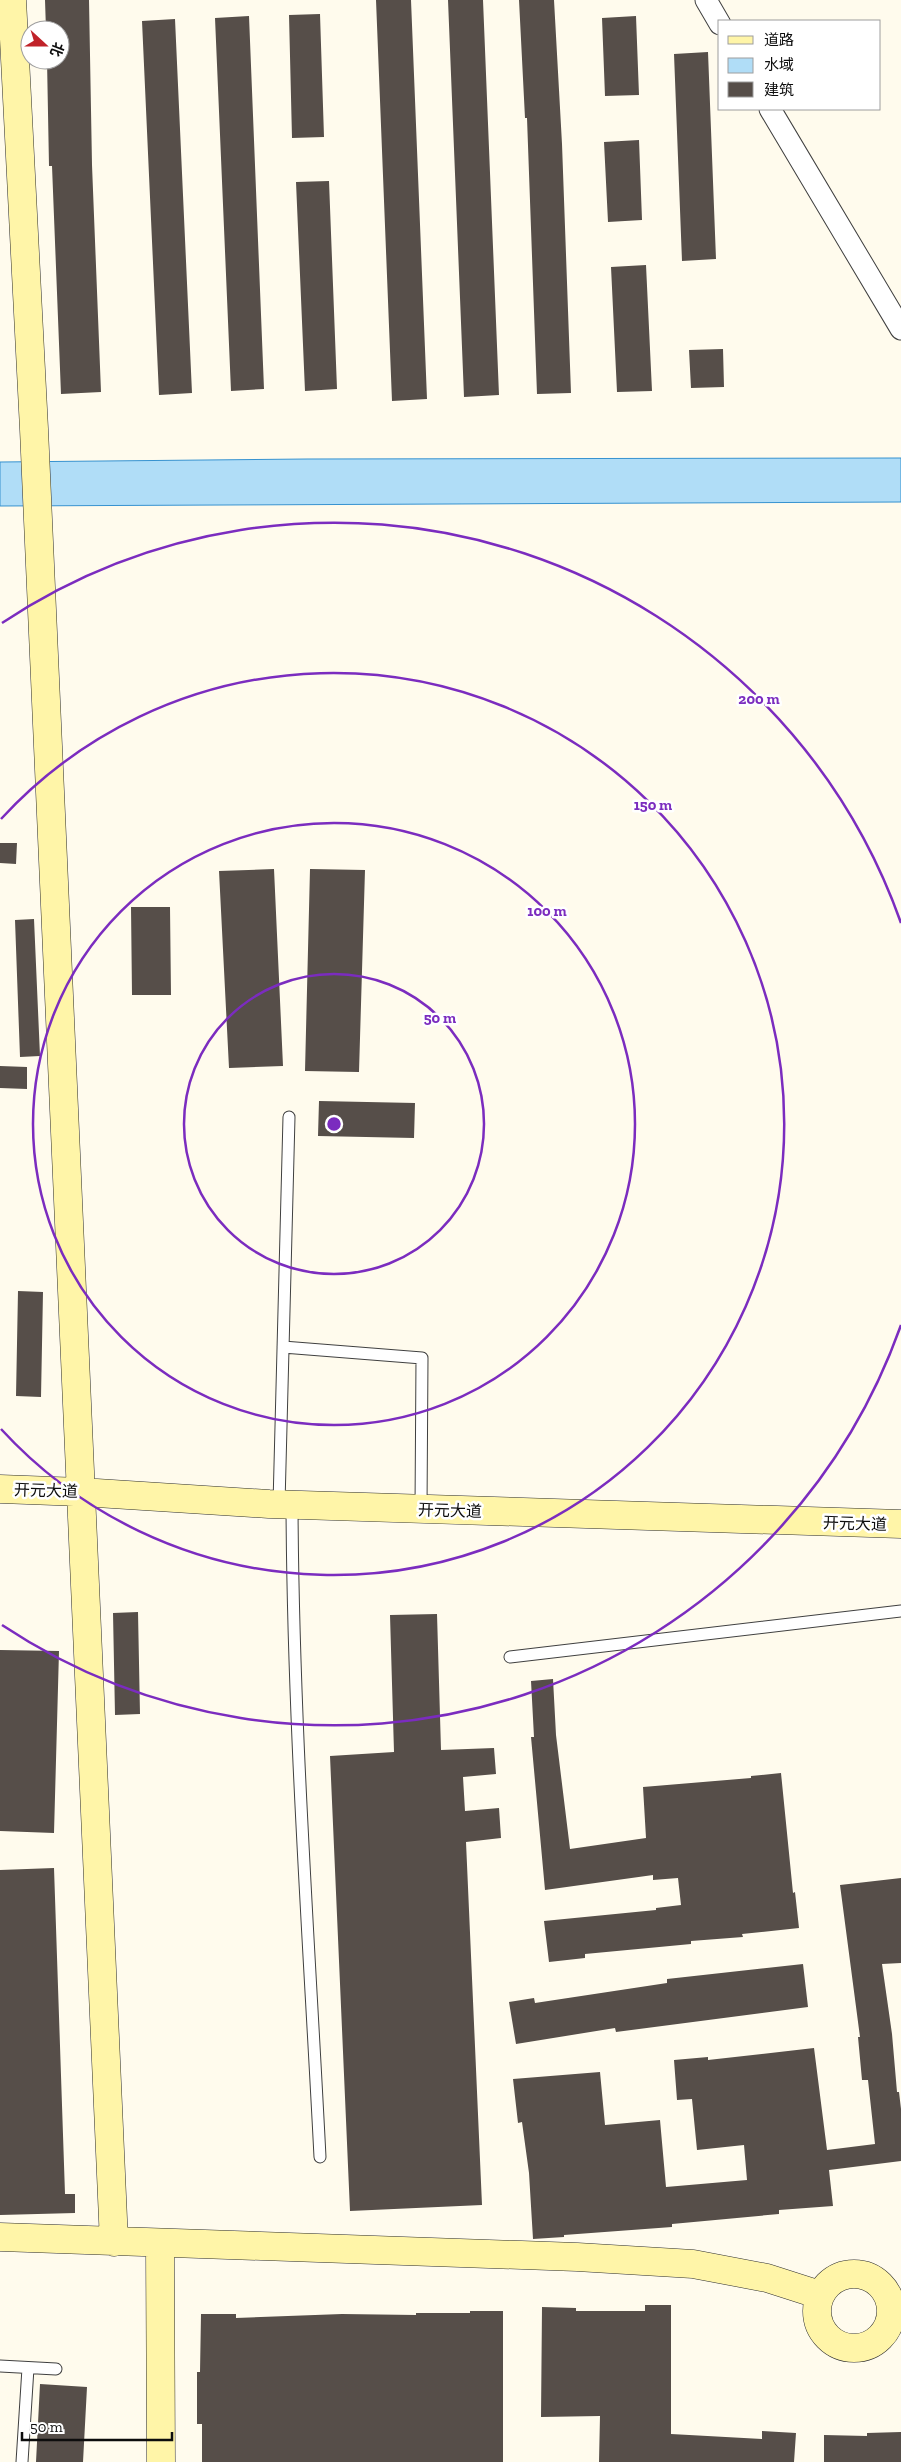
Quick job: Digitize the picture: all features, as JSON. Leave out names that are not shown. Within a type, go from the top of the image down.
[{"type":"street","points":[[12,0],[34,429],[114,2242]]},
{"type":"street","points":[[706,0],[718,21]]},
{"type":"street","points":[[771,110],[901,329]]},
{"type":"street","name":"开元大道","points":[[0,1489],[286,1504],[901,1524]]},
{"type":"street","points":[[0,2237],[577,2257],[693,2264],[767,2278],[820,2295]]},
{"type":"street","points":[[160,2244],[161,2462]]},
{"type":"street","points":[[852,2274],[865,2275],[877,2281],[886,2290],[896,2323],[870,2345],[854,2348],[838,2345],[827,2336],[820,2324],[817,2310],[820,2295],[828,2284],[839,2277],[852,2274]]},
{"type":"lane","points":[[289,1117],[283,1347],[286,1504],[292,1576],[298,1732],[320,2157]]},
{"type":"lane","points":[[283,1347],[422,1358],[420,1509]]},
{"type":"lane","points":[[510,1657],[901,1611]]},
{"type":"lane","points":[[0,2366],[56,2369]]},
{"type":"lane","points":[[22,2462],[28,2368]]},
{"type":"water","points":[[901,458],[901,502],[0,506],[0,462],[307,459]]},
{"type":"building","points":[[45,0],[89,0],[92,165],[101,392],[61,394],[52,166],[49,166],[47,70],[70,70],[70,20],[46,20]]},
{"type":"building","points":[[376,0],[411,0],[427,399],[392,401]]},
{"type":"building","points":[[448,0],[483,0],[499,395],[464,397]]},
{"type":"building","points":[[519,0],[554,0],[562,144],[571,393],[537,394],[527,118],[525,118]]},
{"type":"building","points":[[320,14],[324,137],[292,138],[289,15]]},
{"type":"building","points":[[249,16],[264,389],[231,391],[215,18]]},
{"type":"building","points":[[636,16],[639,95],[605,96],[602,18]]},
{"type":"building","points":[[175,19],[192,393],[159,395],[142,21]]},
{"type":"building","points":[[708,52],[716,259],[682,261],[674,54]]},
{"type":"building","points":[[639,140],[642,220],[608,222],[604,142]]},
{"type":"building","points":[[329,181],[337,389],[305,391],[296,182]]},
{"type":"building","points":[[646,265],[652,391],[617,392],[611,267]]},
{"type":"building","points":[[723,349],[724,387],[691,388],[689,350]]},
{"type":"building","points":[[0,843],[17,843],[16,864],[0,863]]},
{"type":"building","points":[[274,869],[283,1066],[229,1068],[219,871]]},
{"type":"building","points":[[310,869],[365,870],[359,1072],[305,1071]]},
{"type":"building","points":[[131,907],[170,907],[171,995],[132,995]]},
{"type":"building","points":[[34,919],[40,1056],[20,1057],[15,920]]},
{"type":"building","points":[[0,1066],[27,1067],[27,1089],[0,1088]]},
{"type":"building","points":[[319,1101],[415,1103],[414,1138],[318,1136]]},
{"type":"building","points":[[18,1291],[43,1292],[41,1397],[16,1396]]},
{"type":"building","points":[[138,1612],[140,1714],[115,1715],[113,1613]]},
{"type":"building","points":[[437,1614],[441,1750],[494,1748],[496,1774],[463,1777],[465,1811],[499,1808],[501,1838],[466,1842],[482,2205],[350,2211],[330,1756],[394,1752],[390,1615]]},
{"type":"building","points":[[0,1650],[59,1651],[54,1833],[0,1831]]},
{"type":"building","points":[[553,1679],[556,1735],[570,1849],[646,1838],[643,1787],[751,1778],[751,1776],[781,1773],[793,1893],[795,1892],[799,1928],[742,1934],[743,1937],[691,1941],[691,1944],[585,1954],[585,1958],[549,1962],[544,1921],[656,1910],[656,1908],[681,1905],[678,1878],[653,1880],[653,1875],[545,1890],[531,1737],[534,1737],[531,1681]]},
{"type":"building","points":[[54,1868],[65,2194],[75,2194],[75,2213],[0,2215],[0,1870]]},
{"type":"building","points":[[901,1878],[901,1963],[882,1964],[892,2034],[897,2092],[899,2092],[901,2109],[901,2161],[829,2170],[833,2206],[779,2210],[779,2214],[672,2224],[672,2227],[533,2239],[529,2173],[522,2122],[518,2123],[513,2079],[600,2072],[605,2125],[660,2120],[666,2187],[747,2180],[744,2145],[697,2150],[692,2099],[677,2100],[674,2060],[708,2057],[708,2060],[814,2048],[827,2150],[875,2144],[868,2080],[862,2080],[858,2037],[860,2037],[840,1885]]},
{"type":"building","points":[[803,1964],[808,2007],[616,2032],[615,2028],[516,2044],[509,2002],[534,1998],[535,2003],[667,1983],[667,1979]]},
{"type":"building","points":[[645,2305],[671,2305],[671,2434],[762,2439],[762,2431],[796,2433],[794,2462],[599,2462],[600,2416],[541,2417],[542,2307],[576,2308],[576,2311],[645,2311]]},
{"type":"building","points":[[470,2311],[503,2311],[503,2462],[202,2462],[202,2424],[197,2424],[197,2372],[200,2372],[201,2314],[236,2314],[236,2318],[342,2314],[416,2315],[416,2313],[470,2313]]},
{"type":"building","points":[[40,2384],[87,2387],[83,2462],[36,2462]]},
{"type":"building","points":[[901,2432],[901,2462],[824,2462],[824,2435],[867,2436],[867,2433]]}]
